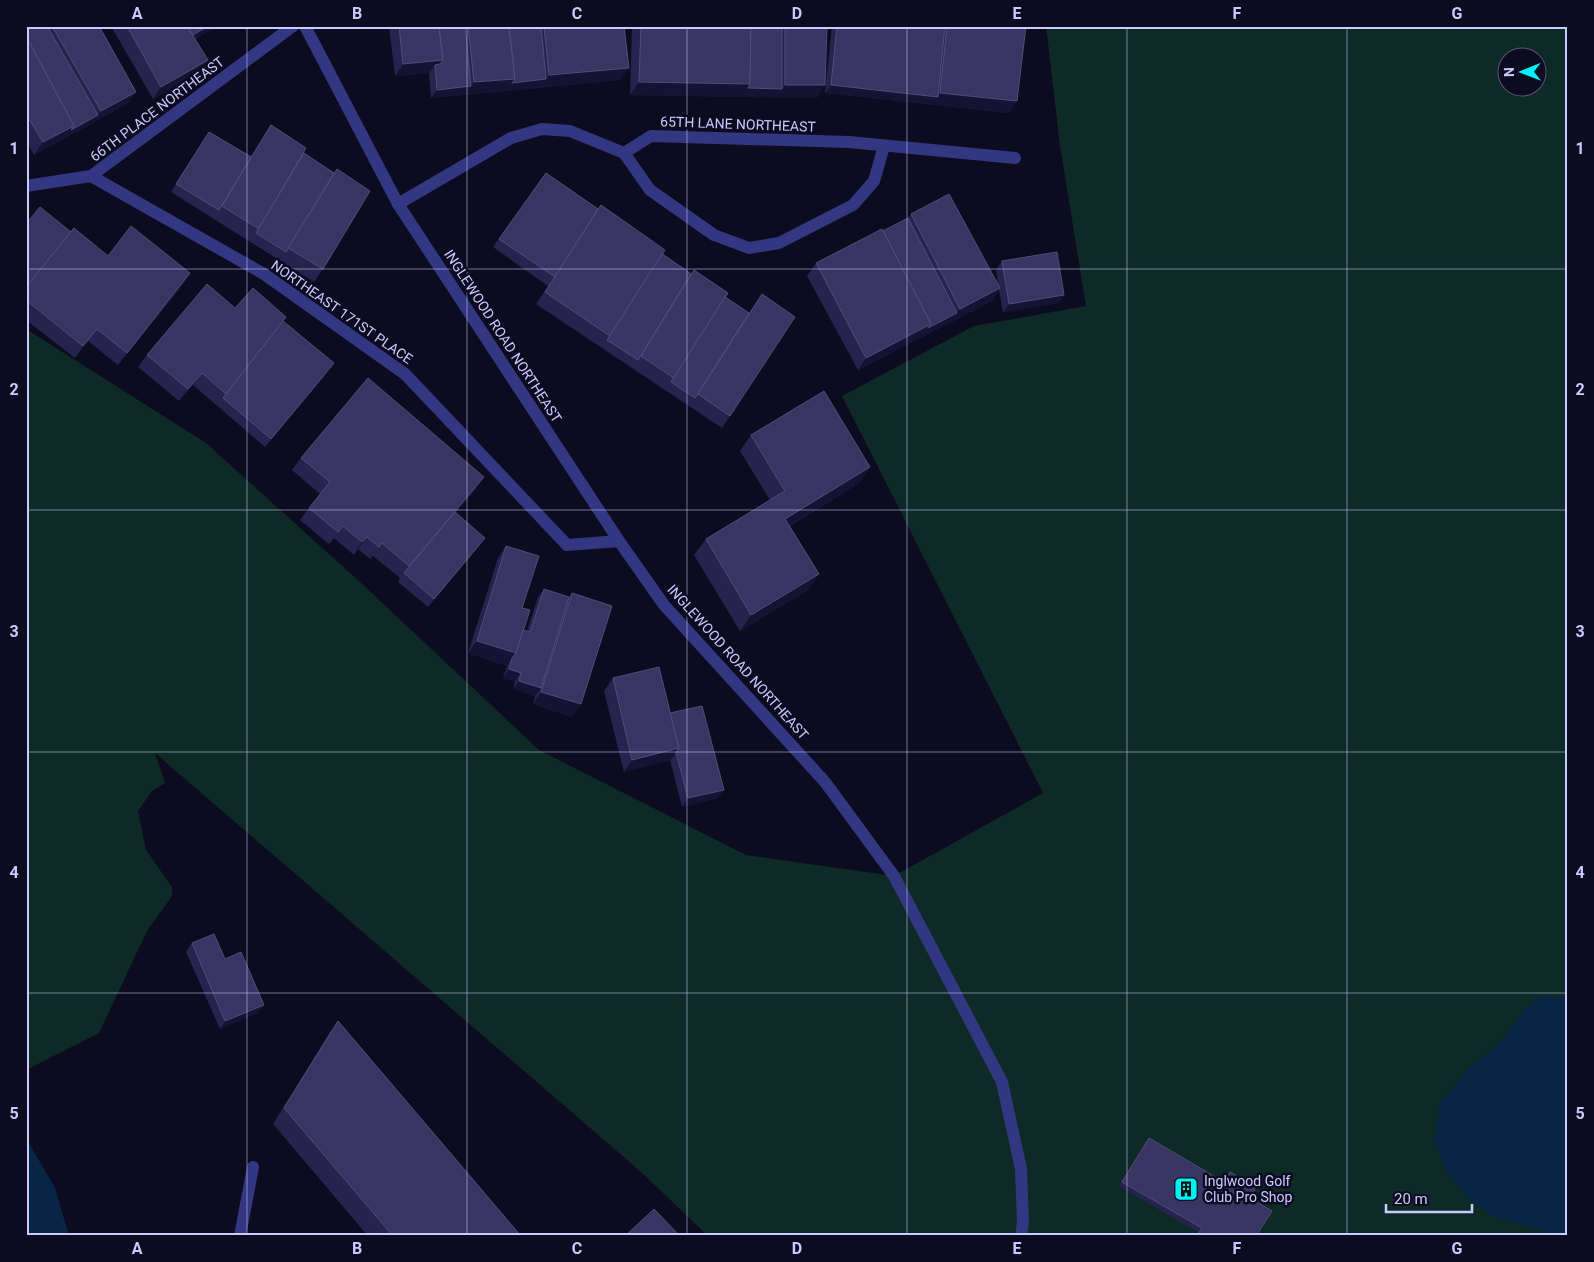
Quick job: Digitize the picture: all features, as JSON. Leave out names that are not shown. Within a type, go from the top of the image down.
[{"type":"street","name":"66TH PLACE NORTHEAST","points":[[26,186],[91,176],[293,26]]},
{"type":"street","name":"INGLEWOOD ROAD NORTHEAST","points":[[305,26],[398,204],[619,541],[664,604],[825,782],[894,876],[1002,1082],[1022,1169],[1023,1222],[1021,1236]]},
{"type":"street","points":[[398,204],[511,138],[542,129],[570,131],[624,153],[650,190],[714,235],[749,248],[779,243],[853,205],[874,181],[884,146]]},
{"type":"street","name":"65TH LANE NORTHEAST","points":[[624,153],[651,136],[849,142],[1015,158]]},
{"type":"street","name":"NORTHEAST 171ST PLACE","points":[[91,176],[264,274],[405,374],[567,545],[619,541]]},
{"type":"street","points":[[240,1236],[252,1167]]},
{"type":"green space","points":[[1046,26],[1568,26],[1568,1236],[708,1236],[640,1171],[155,753],[165,783],[152,791],[138,811],[146,850],[172,887],[172,896],[147,931],[99,1033],[26,1070],[26,329],[206,443],[361,583],[539,750],[746,855],[894,876],[1043,793],[842,396],[974,326],[1086,306],[1060,146]]},
{"type":"water","points":[[1547,996],[1568,999],[1568,1236],[1559,1236],[1493,1216],[1469,1199],[1446,1171],[1435,1140],[1440,1103],[1469,1068],[1499,1043],[1534,1000]]},
{"type":"water","points":[[26,1138],[55,1188],[69,1236],[26,1236]]},
{"type":"building","points":[[26,26],[47,26],[98,115],[71,130],[74,126],[26,36]]},
{"type":"building","points":[[52,26],[99,26],[136,92],[101,111]]},
{"type":"building","points":[[127,26],[187,26],[208,60],[161,87]]},
{"type":"building","points":[[187,26],[208,26],[193,35]]},
{"type":"building","points":[[399,26],[439,26],[443,60],[403,64]]},
{"type":"building","points":[[439,26],[465,26],[471,86],[437,90],[435,65],[440,64],[443,60]]},
{"type":"building","points":[[468,26],[509,26],[515,79],[474,82]]},
{"type":"building","points":[[509,26],[541,26],[546,79],[512,83],[515,79]]},
{"type":"building","points":[[544,26],[624,26],[629,68],[549,75]]},
{"type":"building","points":[[641,26],[751,26],[750,84],[639,82]]},
{"type":"building","points":[[751,26],[782,26],[782,89],[748,88],[750,84]]},
{"type":"building","points":[[785,26],[827,26],[825,85],[785,85]]},
{"type":"building","points":[[837,26],[945,26],[938,97],[831,85]]},
{"type":"building","points":[[947,26],[1026,26],[1017,101],[940,93]]},
{"type":"building","points":[[26,36],[74,126],[43,142],[26,114]]},
{"type":"building","points":[[271,125],[306,148],[259,229],[222,206]]},
{"type":"building","points":[[209,132],[251,157],[219,210],[176,184]]},
{"type":"building","points":[[304,153],[334,173],[286,252],[256,233]]},
{"type":"building","points":[[337,169],[370,191],[323,269],[288,248]]},
{"type":"building","points":[[546,173],[598,209],[555,277],[499,239]]},
{"type":"building","points":[[949,194],[1000,288],[960,309],[911,214]]},
{"type":"building","points":[[601,205],[665,250],[610,336],[545,292]]},
{"type":"building","points":[[40,207],[71,232],[26,287],[26,224]]},
{"type":"building","points":[[908,218],[957,313],[928,328],[931,324],[883,231]]},
{"type":"building","points":[[131,226],[190,273],[127,353],[97,329],[83,346],[26,300],[26,287],[74,228],[108,256]]},
{"type":"building","points":[[882,229],[931,324],[866,358],[816,263]]},
{"type":"building","points":[[1057,252],[1064,295],[1009,304],[1002,261]]},
{"type":"building","points":[[662,254],[691,274],[638,360],[607,340]]},
{"type":"building","points":[[694,270],[728,293],[674,378],[641,356]]},
{"type":"building","points":[[207,284],[235,308],[253,288],[286,317],[226,394],[202,373],[188,389],[147,355]]},
{"type":"building","points":[[762,294],[795,317],[730,416],[698,394]]},
{"type":"building","points":[[725,297],[749,313],[695,398],[671,382]]},
{"type":"building","points":[[283,321],[334,363],[271,439],[223,398]]},
{"type":"building","points":[[368,378],[484,477],[409,566],[382,543],[379,547],[367,537],[362,542],[343,526],[338,532],[309,508],[330,482],[301,458]]},
{"type":"building","points":[[824,391],[870,467],[785,519],[819,574],[751,615],[706,539],[785,491],[751,435]]},
{"type":"building","points":[[455,512],[485,538],[434,599],[404,573]]},
{"type":"building","points":[[506,546],[539,556],[522,608],[530,610],[516,653],[477,641]]},
{"type":"building","points":[[544,589],[569,597],[541,688],[519,681],[521,673],[509,669],[523,630],[530,632]]},
{"type":"building","points":[[572,593],[612,606],[581,704],[541,692]]},
{"type":"building","points":[[659,667],[679,748],[632,760],[613,678]]},
{"type":"building","points":[[702,706],[724,790],[688,798],[676,752],[679,748],[670,713]]},
{"type":"building","points":[[214,934],[225,959],[241,952],[264,1005],[225,1021],[192,943]]},
{"type":"building","points":[[338,1021],[521,1236],[393,1236],[284,1108]]},
{"type":"building","name":"Inglwood Golf Club Pro Shop","points":[[1149,1138],[1224,1182],[1230,1172],[1256,1187],[1250,1198],[1272,1211],[1256,1236],[1201,1236],[1198,1234],[1202,1228],[1122,1182]]},
{"type":"building","points":[[654,1209],[680,1236],[625,1236]]},
{"type":"place","name":"Inglwood Golf Club Pro Shop","points":[[1186,1189]]}]
